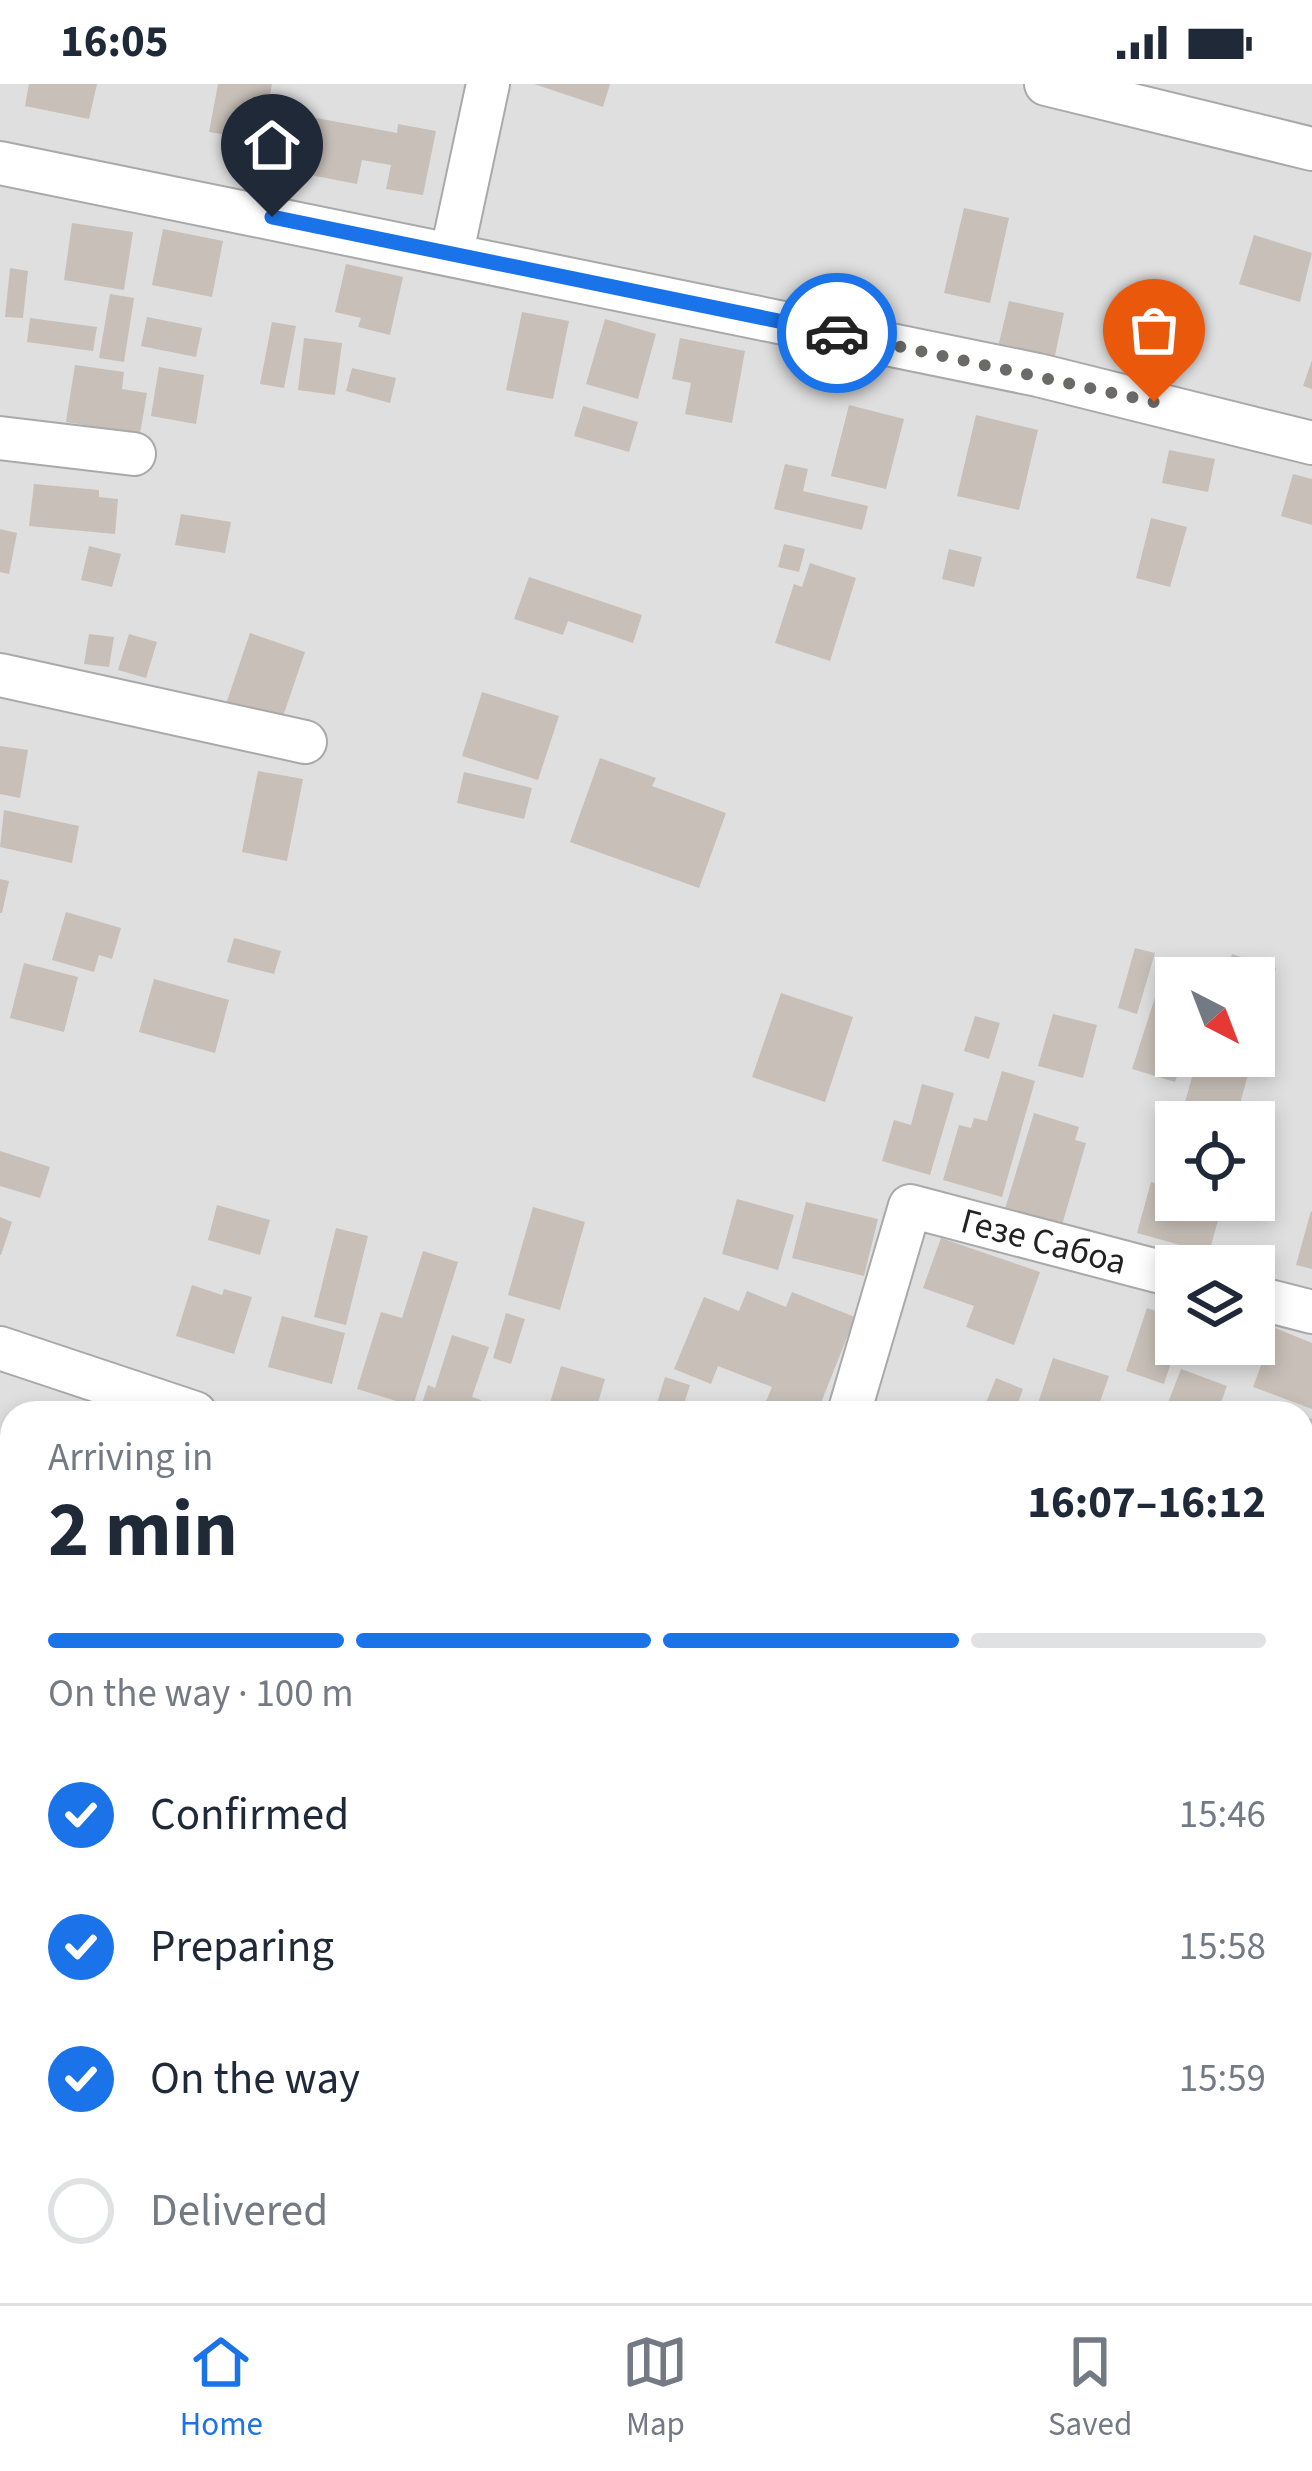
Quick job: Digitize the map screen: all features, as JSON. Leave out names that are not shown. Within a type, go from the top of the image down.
[{"type":"street","points":[[452,252],[488,84]]},
{"type":"street","points":[[1046,84],[1312,149]]},
{"type":"street","points":[[0,163],[1038,375],[1312,443]]},
{"type":"street","points":[[0,438],[134,454]]},
{"type":"street","points":[[0,675],[305,742]]},
{"type":"street","name":"Гезе Сабоа","points":[[853,1401],[910,1206],[1155,1270]]},
{"type":"street","points":[[1275,1302],[1312,1312]]},
{"type":"street","points":[[0,1348],[159,1401]]},
{"type":"shaded area","points":[[0,84],[1312,84],[1312,1401],[0,1401]]},
{"type":"building","points":[[29,84],[97,84],[89,119],[25,106]]},
{"type":"building","points":[[218,84],[272,84],[262,141],[209,132]]},
{"type":"building","points":[[534,84],[610,84],[603,107]]},
{"type":"building","points":[[311,117],[397,133],[398,124],[436,131],[423,195],[386,189],[391,165],[362,160],[357,184],[300,173]]},
{"type":"building","points":[[964,208],[1009,218],[990,303],[944,293]]},
{"type":"building","points":[[72,223],[133,232],[124,290],[64,280]]},
{"type":"building","points":[[163,229],[223,241],[212,297],[152,285]]},
{"type":"building","points":[[1254,235],[1312,253],[1300,302],[1239,284]]},
{"type":"building","points":[[346,264],[403,277],[390,335],[358,327],[361,318],[335,312]]},
{"type":"building","points":[[10,268],[28,271],[23,318],[5,317]]},
{"type":"building","points":[[1145,290],[1178,298],[1164,351],[1182,356],[1175,383],[1124,371]]},
{"type":"building","points":[[110,294],[134,298],[124,362],[99,358]]},
{"type":"building","points":[[1009,301],[1064,313],[1054,360],[998,347]]},
{"type":"building","points":[[522,312],[569,321],[553,399],[506,390]]},
{"type":"building","points":[[147,317],[202,328],[196,357],[141,346]]},
{"type":"building","points":[[30,318],[97,327],[93,351],[27,342]]},
{"type":"building","points":[[605,319],[656,334],[638,399],[586,384]]},
{"type":"building","points":[[272,322],[296,326],[284,388],[260,384]]},
{"type":"building","points":[[304,338],[342,343],[335,395],[298,390]]},
{"type":"building","points":[[680,338],[745,351],[732,423],[685,414],[691,383],[672,379]]},
{"type":"building","points":[[1312,360],[1312,389],[1303,386]]},
{"type":"building","points":[[75,365],[124,372],[122,389],[147,393],[140,434],[66,422]]},
{"type":"building","points":[[159,367],[204,375],[196,424],[151,416]]},
{"type":"building","points":[[352,368],[396,378],[390,403],[346,391]]},
{"type":"building","points":[[849,405],[904,419],[886,489],[831,476]]},
{"type":"building","points":[[583,406],[638,422],[629,452],[574,436]]},
{"type":"building","points":[[976,415],[1038,430],[1019,510],[957,496]]},
{"type":"building","points":[[1169,450],[1215,459],[1208,492],[1162,483]]},
{"type":"building","points":[[785,464],[808,469],[803,491],[868,506],[862,530],[774,509]]},
{"type":"building","points":[[1293,474],[1312,479],[1312,525],[1281,516]]},
{"type":"building","points":[[34,484],[99,490],[99,497],[118,499],[115,534],[29,526]]},
{"type":"building","points":[[181,514],[231,522],[225,553],[175,545]]},
{"type":"building","points":[[1151,518],[1187,527],[1170,587],[1136,578]]},
{"type":"building","points":[[0,529],[17,533],[9,574],[0,572]]},
{"type":"building","points":[[784,544],[805,549],[799,572],[778,567]]},
{"type":"building","points":[[89,546],[121,554],[112,587],[81,580]]},
{"type":"building","points":[[949,549],[982,557],[974,587],[942,579]]},
{"type":"building","points":[[810,563],[856,578],[830,661],[775,643],[794,584],[802,587]]},
{"type":"building","points":[[529,577],[642,615],[633,643],[568,621],[563,635],[514,619]]},
{"type":"building","points":[[250,633],[305,652],[280,725],[225,707]]},
{"type":"building","points":[[89,634],[114,637],[109,667],[84,664]]},
{"type":"building","points":[[129,634],[157,642],[146,678],[118,670]]},
{"type":"building","points":[[482,692],[559,716],[538,780],[462,756]]},
{"type":"building","points":[[0,746],[28,750],[20,798],[0,794]]},
{"type":"building","points":[[600,758],[656,778],[652,786],[726,813],[699,888],[570,842]]},
{"type":"building","points":[[258,771],[303,779],[287,861],[242,852]]},
{"type":"building","points":[[464,772],[532,788],[524,819],[457,803]]},
{"type":"building","points":[[4,810],[79,826],[72,863],[0,847]]},
{"type":"building","points":[[0,879],[9,881],[2,913],[0,913]]},
{"type":"building","points":[[66,912],[121,928],[112,959],[99,955],[94,972],[52,960]]},
{"type":"building","points":[[234,938],[281,951],[274,974],[227,962]]},
{"type":"building","points":[[1135,948],[1155,953],[1137,1014],[1118,1008]]},
{"type":"building","points":[[24,963],[78,977],[64,1032],[10,1018]]},
{"type":"building","points":[[154,979],[229,1000],[215,1053],[139,1032]]},
{"type":"building","points":[[781,993],[853,1017],[825,1102],[752,1077]]},
{"type":"building","points":[[1155,997],[1155,1076],[1132,1069]]},
{"type":"building","points":[[1053,1014],[1097,1025],[1083,1078],[1038,1066]]},
{"type":"building","points":[[975,1016],[1000,1023],[989,1059],[964,1051]]},
{"type":"building","points":[[1002,1071],[1035,1081],[1002,1197],[943,1180],[959,1125],[971,1128],[974,1118],[987,1121]]},
{"type":"building","points":[[1192,1077],[1247,1077],[1241,1101],[1185,1101]]},
{"type":"building","points":[[922,1084],[954,1093],[930,1175],[882,1161],[894,1120],[911,1125]]},
{"type":"building","points":[[1034,1113],[1079,1127],[1075,1140],[1086,1143],[1062,1225],[1005,1209]]},
{"type":"building","points":[[0,1151],[50,1167],[40,1198],[0,1186]]},
{"type":"building","points":[[1151,1182],[1155,1183],[1155,1221],[1218,1221],[1211,1245],[1180,1245],[1137,1233]]},
{"type":"building","points":[[737,1199],[794,1215],[778,1270],[722,1254]]},
{"type":"building","points":[[806,1202],[878,1219],[864,1276],[792,1258]]},
{"type":"building","points":[[217,1205],[270,1220],[260,1255],[208,1240]]},
{"type":"building","points":[[533,1207],[585,1222],[560,1310],[508,1295]]},
{"type":"building","points":[[1312,1212],[1312,1269],[1296,1265]]},
{"type":"building","points":[[0,1217],[12,1222],[1,1255],[0,1255]]},
{"type":"building","points":[[336,1228],[368,1236],[346,1325],[314,1317]]},
{"type":"building","points":[[941,1238],[1040,1272],[1014,1345],[966,1327],[974,1306],[923,1288]]},
{"type":"building","points":[[423,1251],[458,1262],[415,1401],[397,1401],[357,1389],[381,1312],[402,1318]]},
{"type":"building","points":[[192,1285],[222,1295],[224,1289],[252,1297],[234,1354],[176,1336]]},
{"type":"building","points":[[747,1291],[786,1307],[792,1292],[855,1317],[822,1401],[766,1401],[772,1387],[718,1366],[711,1384],[674,1369],[704,1297],[739,1311]]},
{"type":"building","points":[[1147,1308],[1155,1311],[1155,1365],[1170,1365],[1164,1384],[1126,1371]]},
{"type":"building","points":[[506,1313],[525,1319],[511,1364],[493,1358]]},
{"type":"building","points":[[282,1316],[345,1333],[332,1384],[268,1367]]},
{"type":"building","points":[[1275,1328],[1312,1343],[1312,1401],[1291,1401],[1253,1387],[1261,1365],[1275,1365]]},
{"type":"building","points":[[452,1335],[489,1347],[472,1397],[481,1401],[423,1401],[428,1385],[435,1388]]},
{"type":"building","points":[[1053,1358],[1109,1376],[1100,1401],[1039,1401]]},
{"type":"building","points":[[561,1366],[605,1379],[599,1401],[551,1401]]},
{"type":"building","points":[[1181,1369],[1227,1386],[1221,1401],[1169,1401]]},
{"type":"building","points":[[665,1377],[690,1385],[685,1401],[658,1401]]},
{"type":"building","points":[[996,1378],[1023,1389],[1018,1401],[987,1401]]},
{"type":"way so far","points":[[837,333],[1154,402]]},
{"type":"route","points":[[272,217],[837,333]]}]
